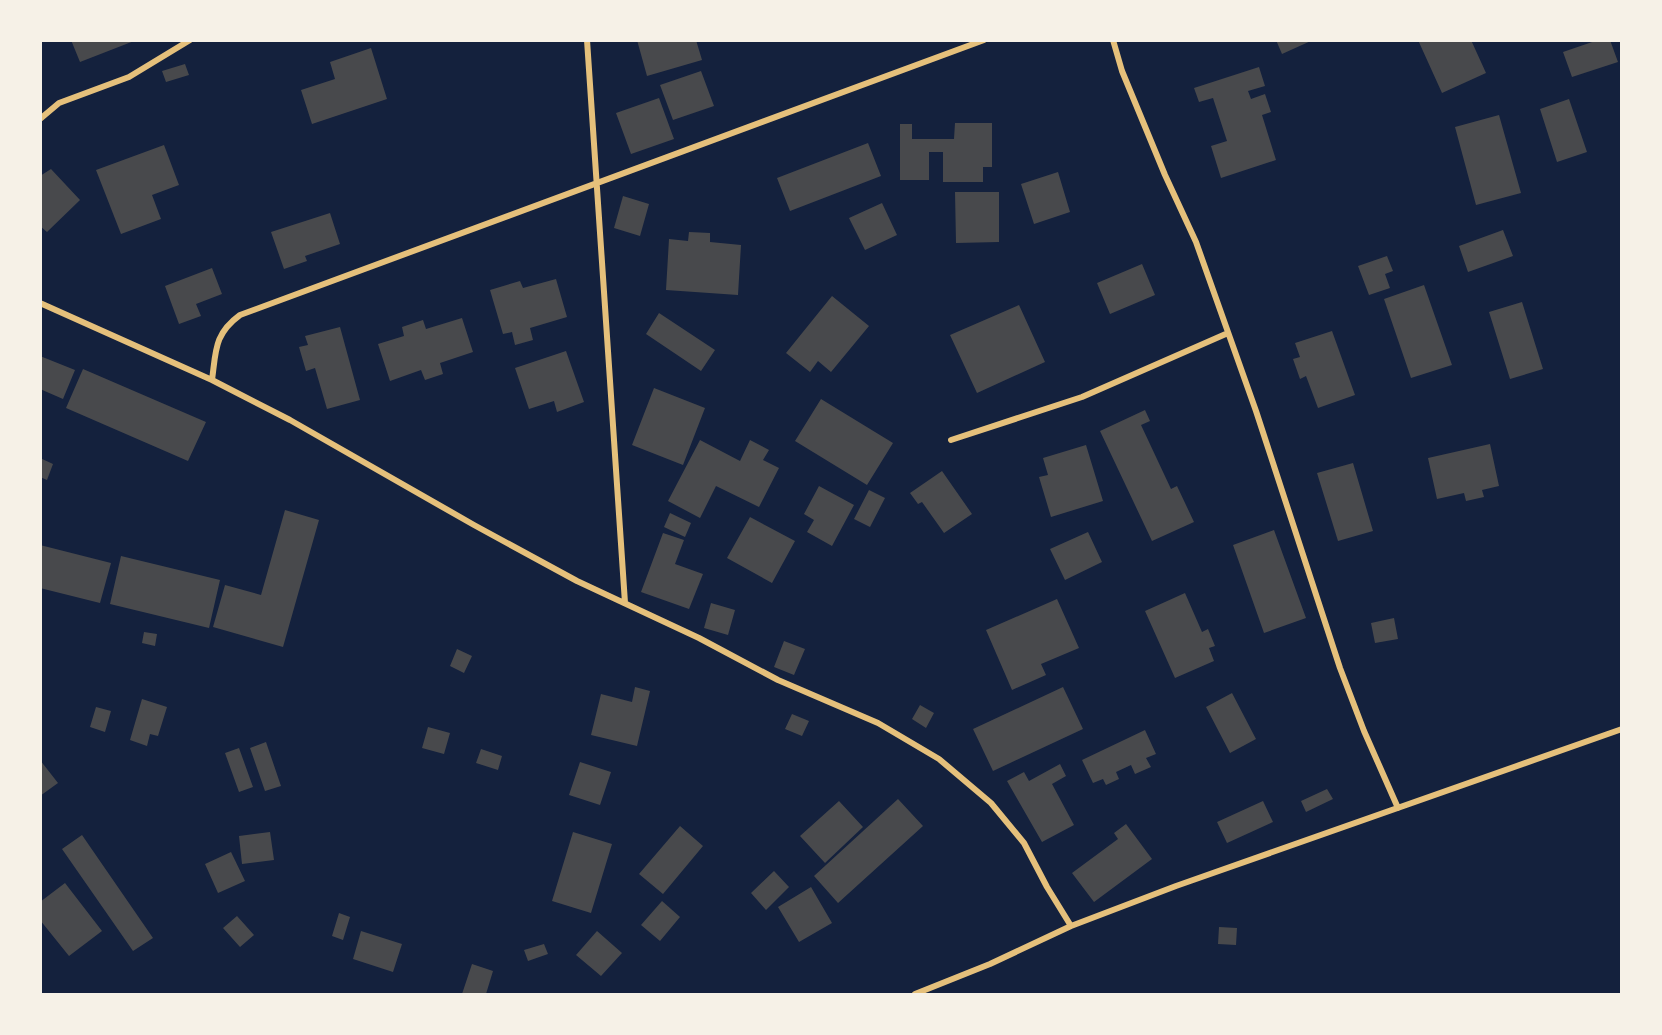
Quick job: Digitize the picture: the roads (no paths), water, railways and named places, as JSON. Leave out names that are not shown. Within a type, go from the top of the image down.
[{"type":"street","points":[[40,119],[59,103],[129,77],[190,40]]},
{"type":"street","points":[[586,40],[626,603]]},
{"type":"street","points":[[212,380],[218,340],[226,325],[240,315],[984,40]]},
{"type":"street","points":[[1113,40],[1122,71],[1160,165],[1196,242],[1256,411],[1340,668],[1364,731],[1398,808]]},
{"type":"street","points":[[40,303],[212,380],[290,420],[494,536],[577,580],[778,680],[878,723],[939,759],[991,803],[1024,843],[1071,926]]},
{"type":"street","points":[[951,440],[1082,397],[1228,333]]},
{"type":"street","points":[[915,994],[990,964],[1071,926],[1176,886],[1622,729]]}]
